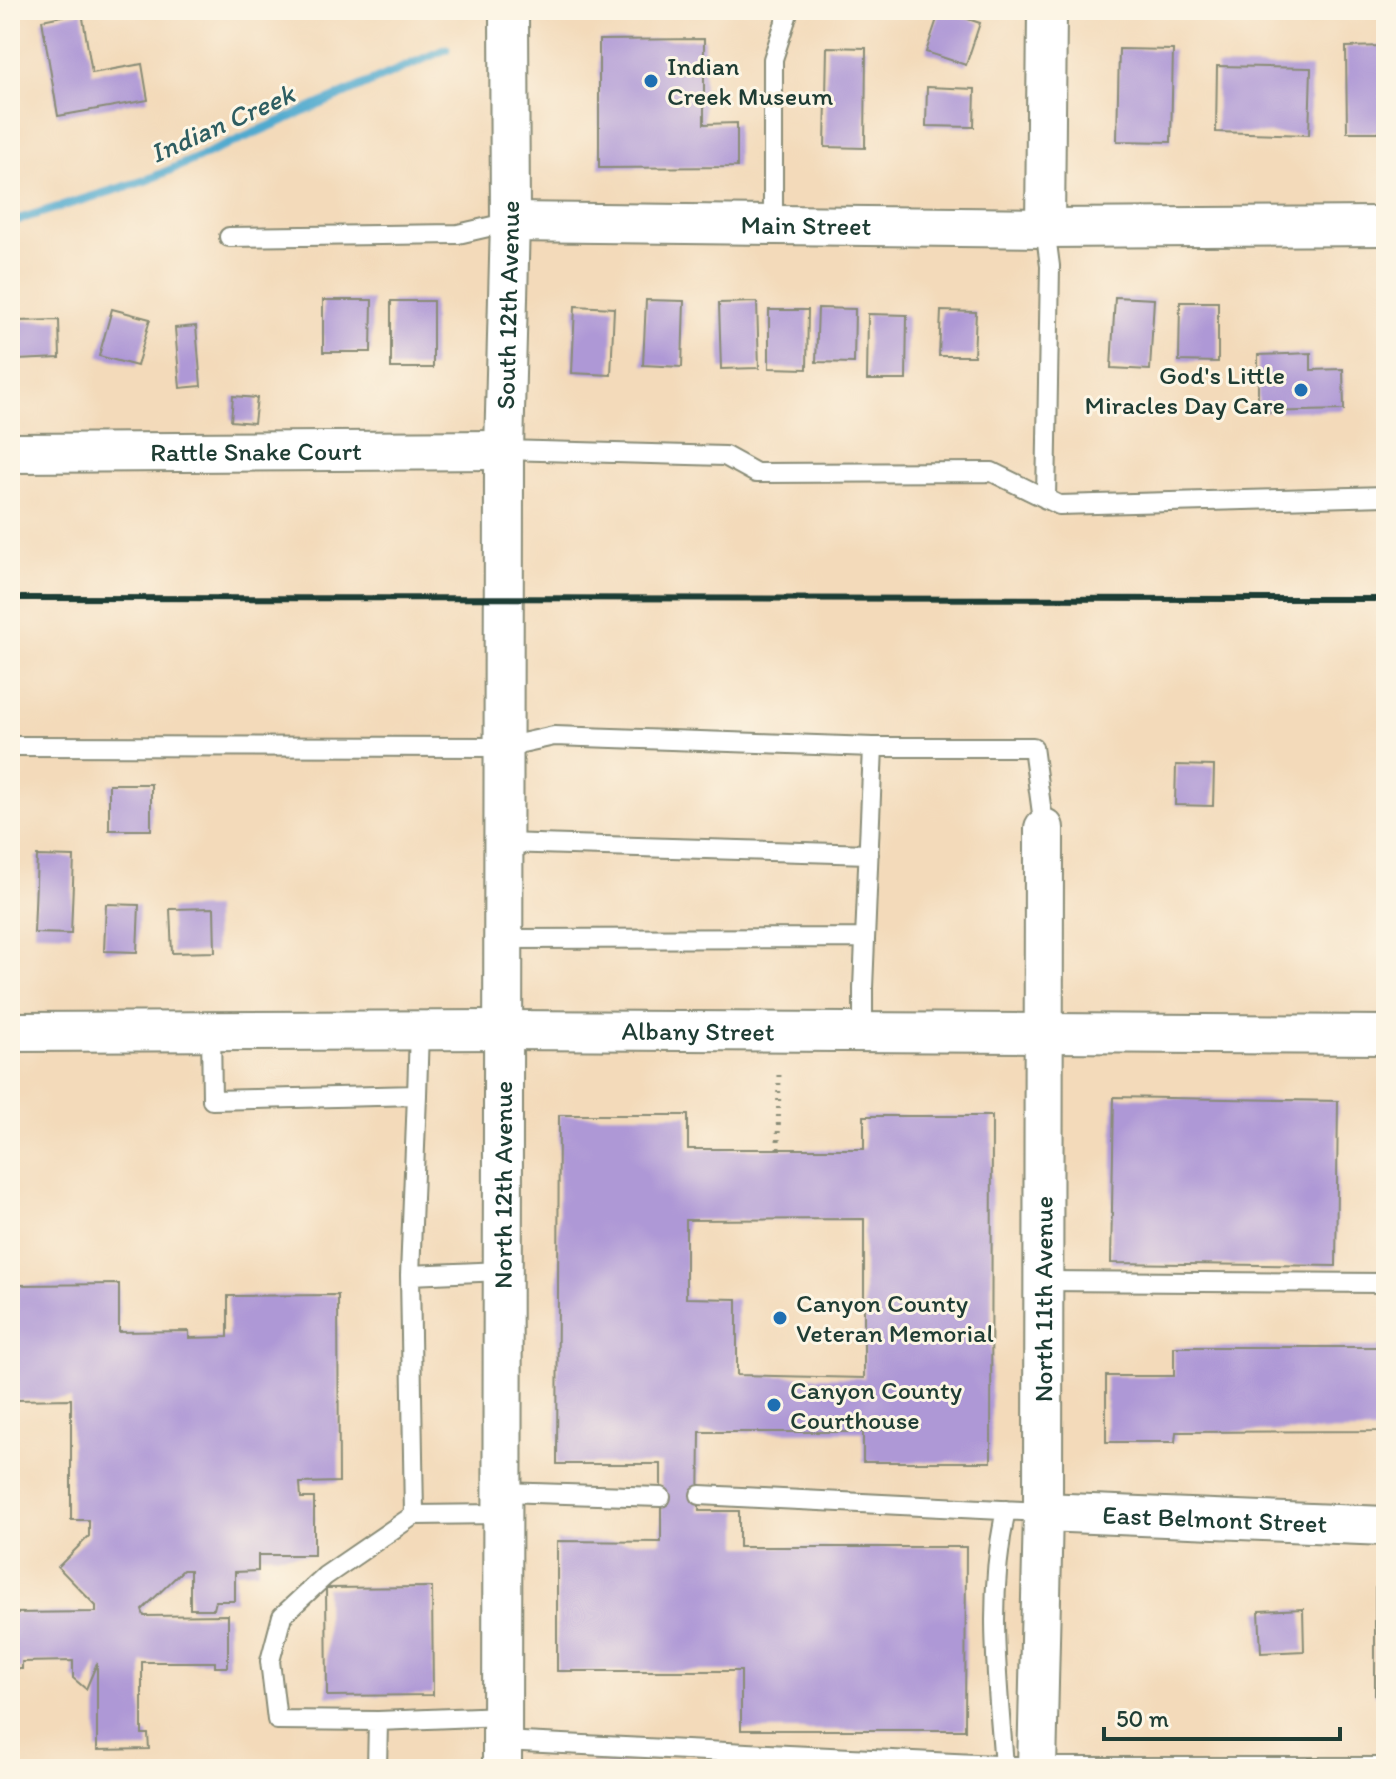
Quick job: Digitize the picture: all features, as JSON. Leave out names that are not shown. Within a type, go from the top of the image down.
[{"type":"street","name":"South 12th Avenue","points":[[505,600],[504,450],[510,222],[509,10]]},
{"type":"street","points":[[1045,228],[1047,10]]},
{"type":"street","name":"Main Street","points":[[510,222],[1045,228],[1386,226]]},
{"type":"street","name":"Rattle Snake Court","points":[[10,453],[504,450]]},
{"type":"street","name":"North 12th Avenue","points":[[502,1742],[505,600]]},
{"type":"street","name":"North 11th Avenue","points":[[1026,1767],[1025,1511],[1042,1281],[1044,828]]},
{"type":"street","name":"Albany Street","points":[[10,1032],[503,1030],[1386,1035]]},
{"type":"street","name":"East Belmont Street","points":[[1025,1511],[1386,1526]]},
{"type":"lane","points":[[773,225],[773,59],[789,10]]},
{"type":"lane","name":"Main Street","points":[[229,237],[458,234],[510,222]]},
{"type":"lane","points":[[1045,228],[1050,266],[1046,499]]},
{"type":"lane","points":[[504,450],[725,456],[756,473],[992,472],[1059,505],[1386,496]]},
{"type":"lane","points":[[10,746],[504,747],[554,736],[873,747],[1033,747],[1044,828]]},
{"type":"lane","points":[[863,1032],[873,747]]},
{"type":"lane","points":[[503,843],[869,854]]},
{"type":"lane","points":[[503,939],[865,938]]},
{"type":"lane","points":[[414,1515],[410,1275],[419,1030]]},
{"type":"lane","points":[[211,1031],[212,1100],[417,1095]]},
{"type":"lane","points":[[410,1275],[502,1271]]},
{"type":"lane","points":[[1042,1281],[1386,1283]]},
{"type":"lane","points":[[700,1495],[1025,1511]]},
{"type":"lane","points":[[661,1497],[501,1503],[414,1515],[325,1576],[282,1616],[270,1661],[277,1720],[378,1721],[502,1742],[805,1762],[1026,1767],[1386,1767]]},
{"type":"lane","points":[[377,1769],[378,1721]]},
{"type":"path","points":[[778,1149],[779,1072]]},
{"type":"building","points":[[940,10],[980,23],[966,65],[926,52]]},
{"type":"building","points":[[82,12],[92,73],[142,64],[148,100],[58,116],[42,20]]},
{"type":"building","name":"Indian Creek Museum","points":[[704,39],[704,124],[737,123],[737,167],[599,168],[599,40]]},
{"type":"building","points":[[1386,46],[1386,132],[1347,132],[1346,47]]},
{"type":"building","points":[[827,47],[866,48],[865,148],[825,147]]},
{"type":"building","points":[[1119,49],[1173,50],[1171,142],[1117,141]]},
{"type":"building","points":[[1217,66],[1311,68],[1309,135],[1216,132]]},
{"type":"building","points":[[927,87],[975,89],[974,127],[926,126]]},
{"type":"building","points":[[1115,297],[1154,299],[1150,370],[1111,368]]},
{"type":"building","points":[[323,300],[372,300],[371,352],[323,352]]},
{"type":"building","points":[[646,300],[684,301],[682,367],[643,365]]},
{"type":"building","points":[[391,301],[433,301],[433,368],[391,368]]},
{"type":"building","points":[[757,302],[759,368],[721,369],[719,303]]},
{"type":"building","points":[[1180,302],[1218,302],[1218,362],[1179,361]]},
{"type":"building","points":[[575,306],[614,308],[611,375],[572,373]]},
{"type":"building","points":[[818,308],[855,309],[854,363],[816,362]]},
{"type":"building","points":[[112,309],[150,319],[137,366],[99,356]]},
{"type":"building","points":[[769,310],[808,310],[807,369],[769,368]]},
{"type":"building","points":[[941,311],[976,312],[974,356],[939,356]]},
{"type":"building","points":[[868,314],[907,315],[906,380],[867,380]]},
{"type":"building","points":[[59,320],[60,358],[17,360],[16,321]]},
{"type":"building","points":[[196,326],[201,386],[180,388],[175,328]]},
{"type":"building","name":"God's Little Miracles Day Care","points":[[1311,353],[1311,370],[1343,369],[1344,410],[1258,412],[1258,355]]},
{"type":"building","points":[[233,396],[257,398],[254,423],[231,421]]},
{"type":"building","points":[[1176,765],[1214,766],[1213,806],[1175,805]]},
{"type":"building","points":[[109,784],[151,784],[151,830],[109,830]]},
{"type":"building","points":[[37,856],[74,857],[71,934],[34,933]]},
{"type":"building","points":[[106,904],[139,905],[137,952],[104,951]]},
{"type":"building","points":[[214,908],[215,952],[172,953],[170,909]]},
{"type":"building","points":[[1114,1097],[1338,1101],[1336,1266],[1111,1263]]},
{"type":"building","name":"Canyon County Courthouse","points":[[559,1115],[688,1115],[688,1149],[864,1149],[864,1116],[992,1116],[991,1462],[863,1462],[863,1432],[700,1432],[699,1511],[739,1511],[739,1547],[966,1547],[965,1730],[741,1730],[741,1671],[557,1671],[557,1541],[661,1542],[661,1464],[557,1464]],"holes":[[[864,1219],[864,1378],[737,1375],[737,1299],[686,1298],[686,1220]]]},
{"type":"building","points":[[119,1284],[119,1332],[189,1331],[189,1338],[228,1337],[228,1296],[338,1295],[339,1482],[300,1483],[301,1498],[314,1498],[314,1555],[258,1555],[258,1571],[235,1572],[235,1601],[216,1601],[214,1609],[190,1609],[190,1570],[183,1570],[142,1610],[144,1616],[228,1615],[228,1667],[215,1667],[215,1662],[142,1662],[142,1734],[148,1734],[149,1749],[97,1750],[97,1663],[86,1689],[73,1678],[73,1661],[22,1662],[22,1669],[11,1669],[11,1613],[96,1612],[96,1606],[58,1567],[89,1536],[89,1520],[71,1520],[71,1399],[17,1400],[17,1285]]},
{"type":"building","points":[[1174,1347],[1386,1347],[1386,1431],[1176,1432],[1175,1442],[1106,1442],[1106,1376],[1174,1376]]},
{"type":"building","points":[[432,1587],[433,1695],[327,1696],[326,1588]]},
{"type":"building","points":[[1375,1588],[1386,1588],[1386,1696],[1375,1696]]},
{"type":"building","points":[[1303,1609],[1304,1651],[1261,1653],[1259,1611]]},
{"type":"building","points":[[569,1764],[765,1765],[765,1769],[569,1769]]},
{"type":"waterway","name":"Indian Creek","points":[[10,222],[147,180],[446,49]]},
{"type":"railway","points":[[10,598],[1386,599]]},
{"type":"place","name":"Indian Creek Museum","points":[[651,81]]},
{"type":"place","name":"God's Little Miracles Day Care","points":[[1301,390]]},
{"type":"place","name":"Canyon County Veteran Memorial","points":[[780,1318]]},
{"type":"place","name":"Canyon County Courthouse","points":[[774,1405]]}]
